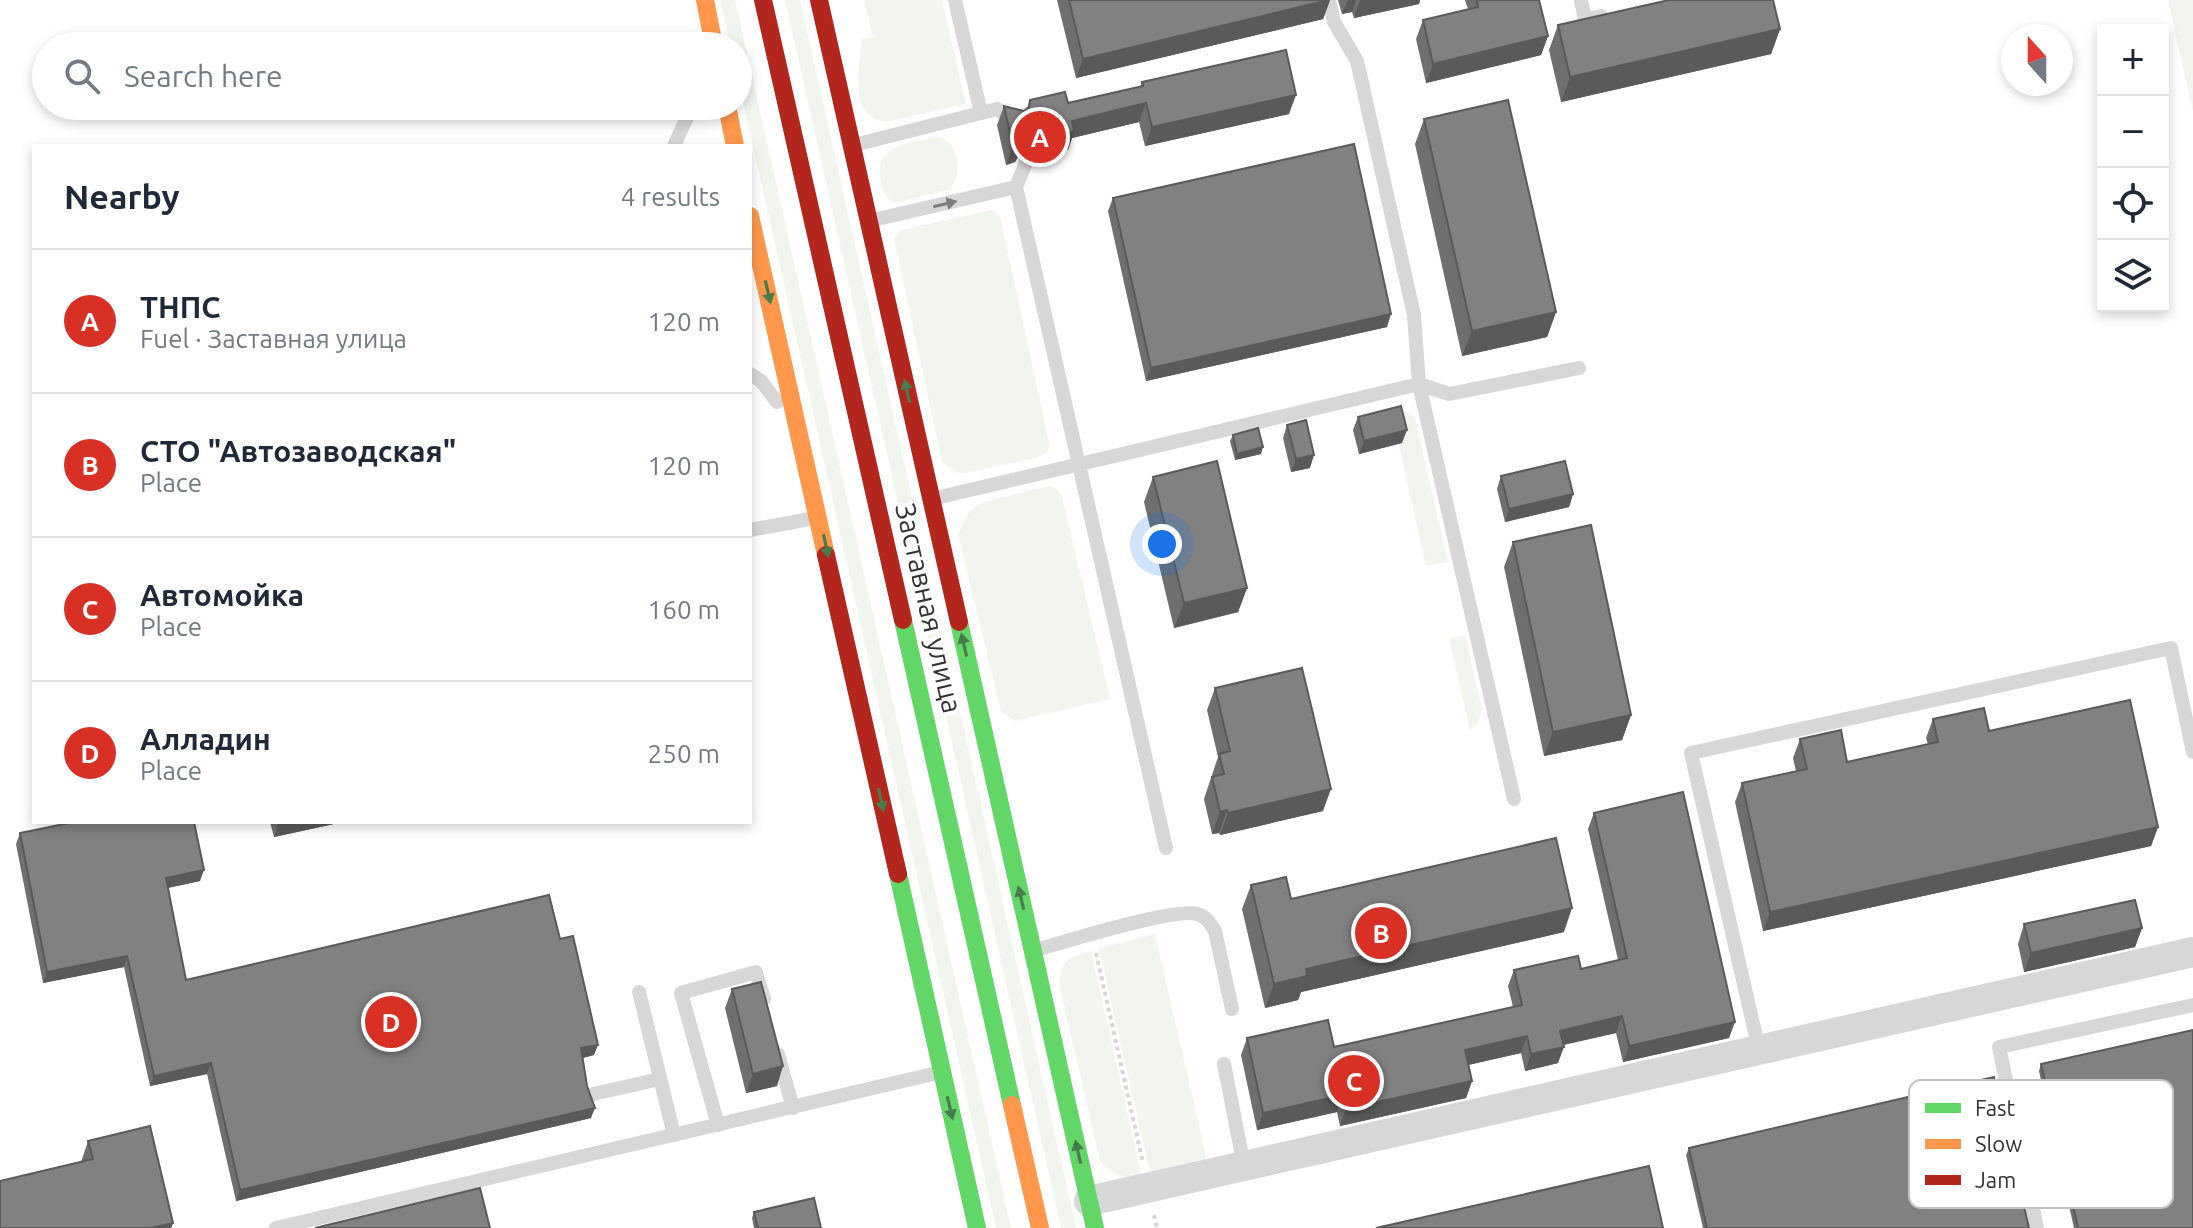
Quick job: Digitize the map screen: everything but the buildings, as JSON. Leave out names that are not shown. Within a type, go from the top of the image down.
[{"type":"main road","points":[[703,0],[711,32]]},
{"type":"main road","name":"Заставная улица","points":[[763,0],[1040,1228]]},
{"type":"main road","name":"Заставная улица","points":[[819,0],[1092,1214]]},
{"type":"main road","points":[[730,120],[735,144]]},
{"type":"main road","points":[[752,225],[977,1228]]},
{"type":"street","points":[[1092,1214],[1148,1187],[2193,952]]},
{"type":"lane","points":[[702,32],[703,0]]},
{"type":"lane","points":[[955,0],[981,113]]},
{"type":"lane","points":[[1329,0],[1334,22],[1357,61],[1414,315],[1419,384],[1514,799]]},
{"type":"lane","points":[[1581,0],[1585,20],[1613,14]]},
{"type":"lane","points":[[852,145],[997,109],[1014,121]]},
{"type":"lane","points":[[675,144],[686,120]]},
{"type":"lane","points":[[1027,160],[1016,187],[1166,848]]},
{"type":"lane","points":[[869,221],[1016,187]]},
{"type":"lane","points":[[931,499],[1419,384],[1449,394],[1579,368]]},
{"type":"lane","points":[[752,375],[774,397],[807,459]]},
{"type":"lane","points":[[752,530],[819,517]]},
{"type":"lane","points":[[1759,1050],[1691,753],[2171,648],[2193,752]]},
{"type":"lane","points":[[1033,950],[1169,915],[1197,914],[1208,920],[1215,931],[1232,1009]]},
{"type":"lane","points":[[718,1125],[681,993],[756,972],[793,1108]]},
{"type":"lane","points":[[639,992],[674,1135]]},
{"type":"lane","points":[[2006,1080],[1999,1047],[2193,1005]]},
{"type":"lane","points":[[1224,1064],[1244,1166]]},
{"type":"lane","points":[[276,1228],[941,1072]]},
{"type":"lane","points":[[593,1094],[660,1079]]},
{"type":"lane","points":[[2033,1208],[2037,1228]]},
{"type":"path","points":[[1092,935],[1157,1228]]},
{"type":"shaded area","points":[[720,0],[735,0],[742,32],[728,32]]},
{"type":"shaded area","points":[[785,0],[800,0],[1076,1228],[1061,1228]]},
{"type":"shaded area","points":[[864,0],[942,0],[966,104],[886,122],[865,111],[858,89],[859,63],[862,39],[873,37]]},
{"type":"shaded area","points":[[2168,0],[2193,0],[2193,112]]},
{"type":"shaded area","points":[[752,76],[1011,1228],[996,1228],[747,120],[752,120]]},
{"type":"shaded area","points":[[937,137],[955,152],[958,168],[953,184],[948,190],[894,203],[883,189],[882,160],[895,148]]},
{"type":"shaded area","points":[[991,210],[1000,216],[1050,447],[1036,458],[964,473],[955,472],[942,462],[894,239],[901,230]]},
{"type":"shaded area","points":[[1409,412],[1415,418],[1448,562],[1426,566],[1392,415]]},
{"type":"shaded area","points":[[1049,486],[1057,489],[1062,497],[1110,699],[1015,721],[1001,712],[958,534],[970,510],[984,502]]},
{"type":"shaded area","points":[[1465,635],[1482,709],[1478,723],[1470,730],[1449,639]]},
{"type":"shaded area","points":[[1155,934],[1206,1156],[1205,1161],[1150,1173],[1099,948]]},
{"type":"shaded area","points":[[1091,951],[1142,1179],[1119,1175],[1100,1161],[1059,983],[1062,968],[1068,960]]},
{"type":"traffic: fast","points":[[903,620],[1012,1105]]},
{"type":"traffic: fast","points":[[959,622],[1095,1228]]},
{"type":"traffic: fast","points":[[898,874],[977,1228]]},
{"type":"traffic: slow","points":[[705,0],[711,32]]},
{"type":"traffic: slow","points":[[730,120],[735,144]]},
{"type":"traffic: slow","points":[[752,225],[826,555]]},
{"type":"traffic: slow","points":[[1012,1105],[1040,1228]]},
{"type":"traffic: jam","points":[[763,0],[903,620]]},
{"type":"traffic: jam","points":[[819,0],[959,622]]},
{"type":"traffic: jam","points":[[826,555],[898,874]]},
{"type":"place","name":"ТНПС","points":[[1040,137]]},
{"type":"place","name":"СТО \"Автозаводская\"","points":[[1381,933]]},
{"type":"place","name":"Алладин","points":[[391,1022]]},
{"type":"place","name":"Автомойка","points":[[1354,1081]]}]
